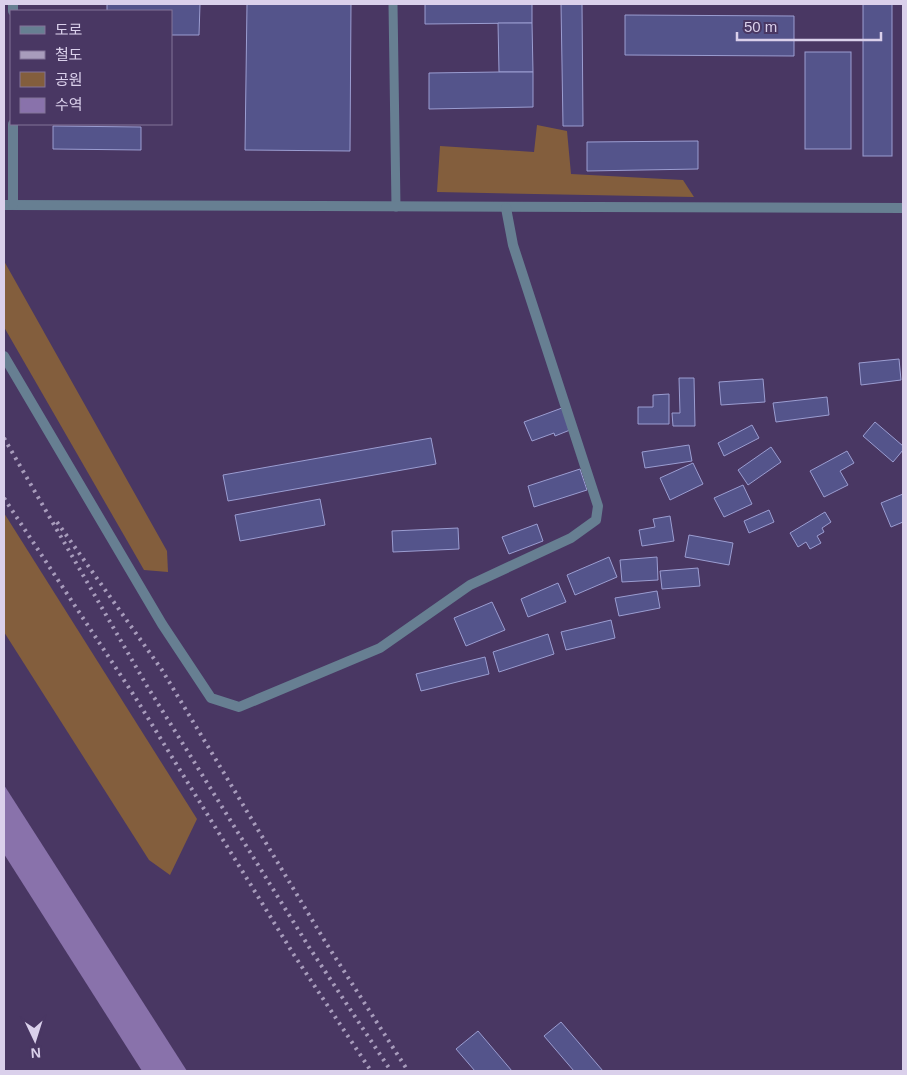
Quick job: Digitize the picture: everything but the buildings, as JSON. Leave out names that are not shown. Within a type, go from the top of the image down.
[{"type":"street","points":[[13,125],[8,205],[903,208]]},
{"type":"street","points":[[4,356],[162,624],[211,698],[239,707],[380,648],[470,585],[571,538],[596,520],[598,506],[514,245],[506,208]]},
{"type":"lane","points":[[393,4],[396,207]]},
{"type":"green space","points":[[537,125],[567,131],[571,174],[683,180],[694,197],[437,192],[440,146],[534,152]]},
{"type":"green space","points":[[4,261],[167,551],[168,572],[144,570],[4,327]]},
{"type":"green space","points":[[4,513],[197,819],[170,875],[149,860],[4,632]]},
{"type":"water","points":[[4,785],[187,1071],[142,1071],[4,854]]},
{"type":"railway","points":[[4,438],[147,686],[309,947],[391,1071]]},
{"type":"railway","points":[[4,498],[135,697],[294,955],[371,1071]]},
{"type":"railway","points":[[57,522],[162,670],[326,943],[408,1071]]}]
